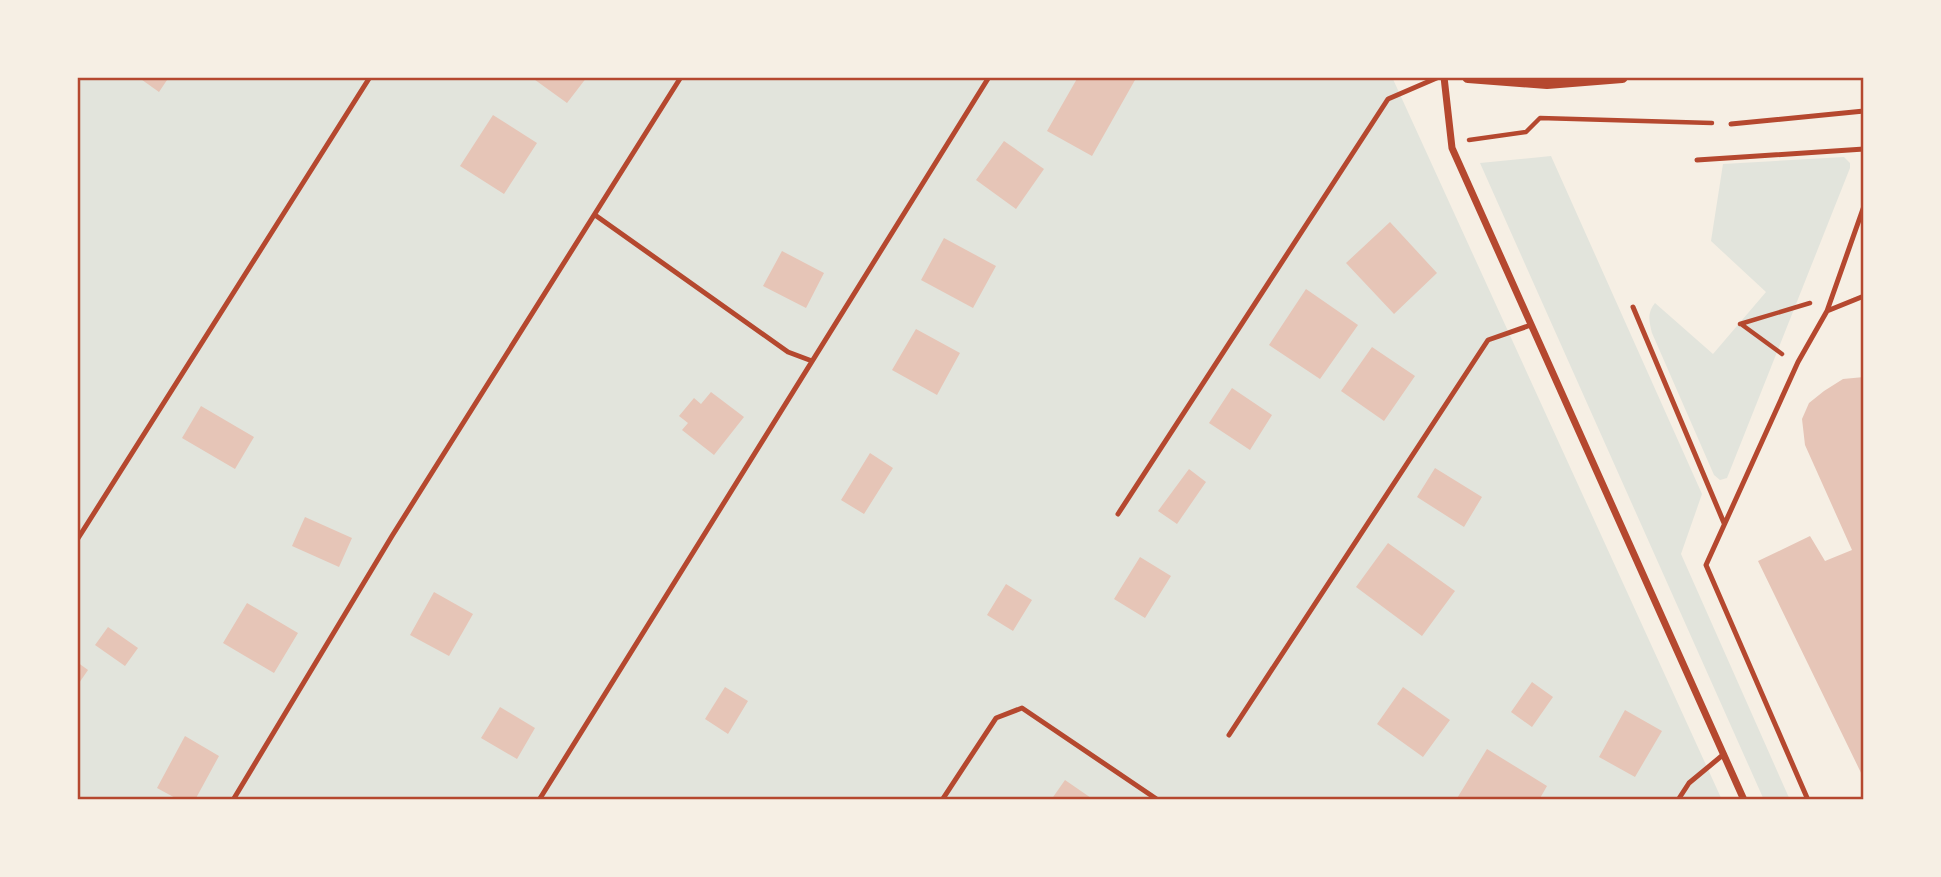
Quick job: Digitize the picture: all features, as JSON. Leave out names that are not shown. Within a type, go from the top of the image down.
[{"type":"street","points":[[1441,77],[1452,148],[1744,800]]},
{"type":"street","points":[[1468,77],[1546,80],[1622,77]]},
{"type":"lane","points":[[77,540],[370,77]]},
{"type":"lane","points":[[233,800],[392,536],[681,77]]},
{"type":"lane","points":[[539,800],[989,77]]},
{"type":"lane","points":[[1118,514],[1388,99],[1441,77]]},
{"type":"lane","points":[[1731,124],[1864,111]]},
{"type":"lane","points":[[1697,160],[1864,149]]},
{"type":"lane","points":[[1808,800],[1706,565],[1798,362],[1827,311],[1864,206]]},
{"type":"lane","points":[[595,215],[788,352],[812,361]]},
{"type":"lane","points":[[1827,311],[1864,296]]},
{"type":"lane","points":[[1633,307],[1724,523]]},
{"type":"lane","points":[[1229,735],[1488,340],[1531,325]]},
{"type":"lane","points":[[942,800],[996,718],[1022,708],[1158,800]]},
{"type":"lane","points":[[1678,800],[1689,783],[1724,754]]},
{"type":"path","points":[[1468,140],[1526,132],[1540,118],[1731,124]]},
{"type":"path","points":[[1798,362],[1776,351],[1740,324],[1832,298]]},
{"type":"shaded area","points":[[77,77],[1392,77],[1722,800],[77,800]]},
{"type":"shaded area","points":[[1551,156],[1702,494],[1681,554],[1790,800],[1764,800],[1480,163]]},
{"type":"shaded area","points":[[1844,157],[1850,163],[1850,168],[1727,478],[1720,480],[1714,475],[1652,333],[1651,310],[1655,303],[1713,354],[1766,292],[1711,241],[1723,164]]},
{"type":"building","points":[[138,77],[169,77],[159,92]]},
{"type":"building","points":[[531,77],[587,77],[567,103]]},
{"type":"building","points":[[1078,77],[1129,77],[1135,80],[1092,156],[1047,131]]},
{"type":"building","points":[[493,115],[537,143],[504,194],[460,166]]},
{"type":"building","points":[[1004,141],[1044,169],[1016,209],[976,180]]},
{"type":"building","points":[[1390,222],[1437,273],[1394,314],[1346,263]]},
{"type":"building","points":[[944,238],[996,266],[973,308],[921,280]]},
{"type":"building","points":[[782,251],[824,273],[806,308],[763,286]]},
{"type":"building","points":[[1306,289],[1358,325],[1320,379],[1269,345]]},
{"type":"building","points":[[916,329],[960,353],[937,395],[892,370]]},
{"type":"building","points":[[1372,347],[1415,376],[1384,421],[1341,391]]},
{"type":"building","points":[[1864,377],[1864,779],[1758,561],[1810,536],[1825,561],[1852,550],[1805,445],[1802,419],[1809,403],[1824,391],[1843,379]]},
{"type":"building","points":[[1232,388],[1272,415],[1250,450],[1209,423]]},
{"type":"building","points":[[711,392],[744,417],[714,455],[682,430],[688,423],[679,416],[694,398],[701,404]]},
{"type":"building","points":[[201,406],[254,437],[235,469],[182,438]]},
{"type":"building","points":[[870,453],[893,468],[864,514],[841,500]]},
{"type":"building","points":[[1435,468],[1482,497],[1464,527],[1417,497]]},
{"type":"building","points":[[1189,469],[1206,482],[1177,524],[1158,511]]},
{"type":"building","points":[[305,517],[352,538],[339,567],[292,546]]},
{"type":"building","points":[[1388,543],[1455,591],[1422,636],[1356,587]]},
{"type":"building","points":[[1140,557],[1171,576],[1145,618],[1114,599]]},
{"type":"building","points":[[1006,584],[1032,600],[1013,631],[987,615]]},
{"type":"building","points":[[434,592],[473,614],[449,656],[410,635]]},
{"type":"building","points":[[247,603],[298,633],[274,673],[223,643]]},
{"type":"building","points":[[108,627],[138,648],[125,666],[95,645]]},
{"type":"building","points":[[77,662],[88,670],[77,686]]},
{"type":"building","points":[[1532,682],[1553,697],[1532,727],[1511,712]]},
{"type":"building","points":[[725,687],[748,701],[728,734],[705,719]]},
{"type":"building","points":[[1403,687],[1450,720],[1423,757],[1377,724]]},
{"type":"building","points":[[500,707],[535,728],[517,759],[481,738]]},
{"type":"building","points":[[1625,710],[1662,731],[1635,777],[1599,757]]},
{"type":"building","points":[[185,736],[219,756],[195,800],[179,800],[157,788]]},
{"type":"building","points":[[1487,749],[1547,786],[1539,800],[1456,800]]},
{"type":"building","points":[[1065,780],[1094,800],[1051,800]]}]
